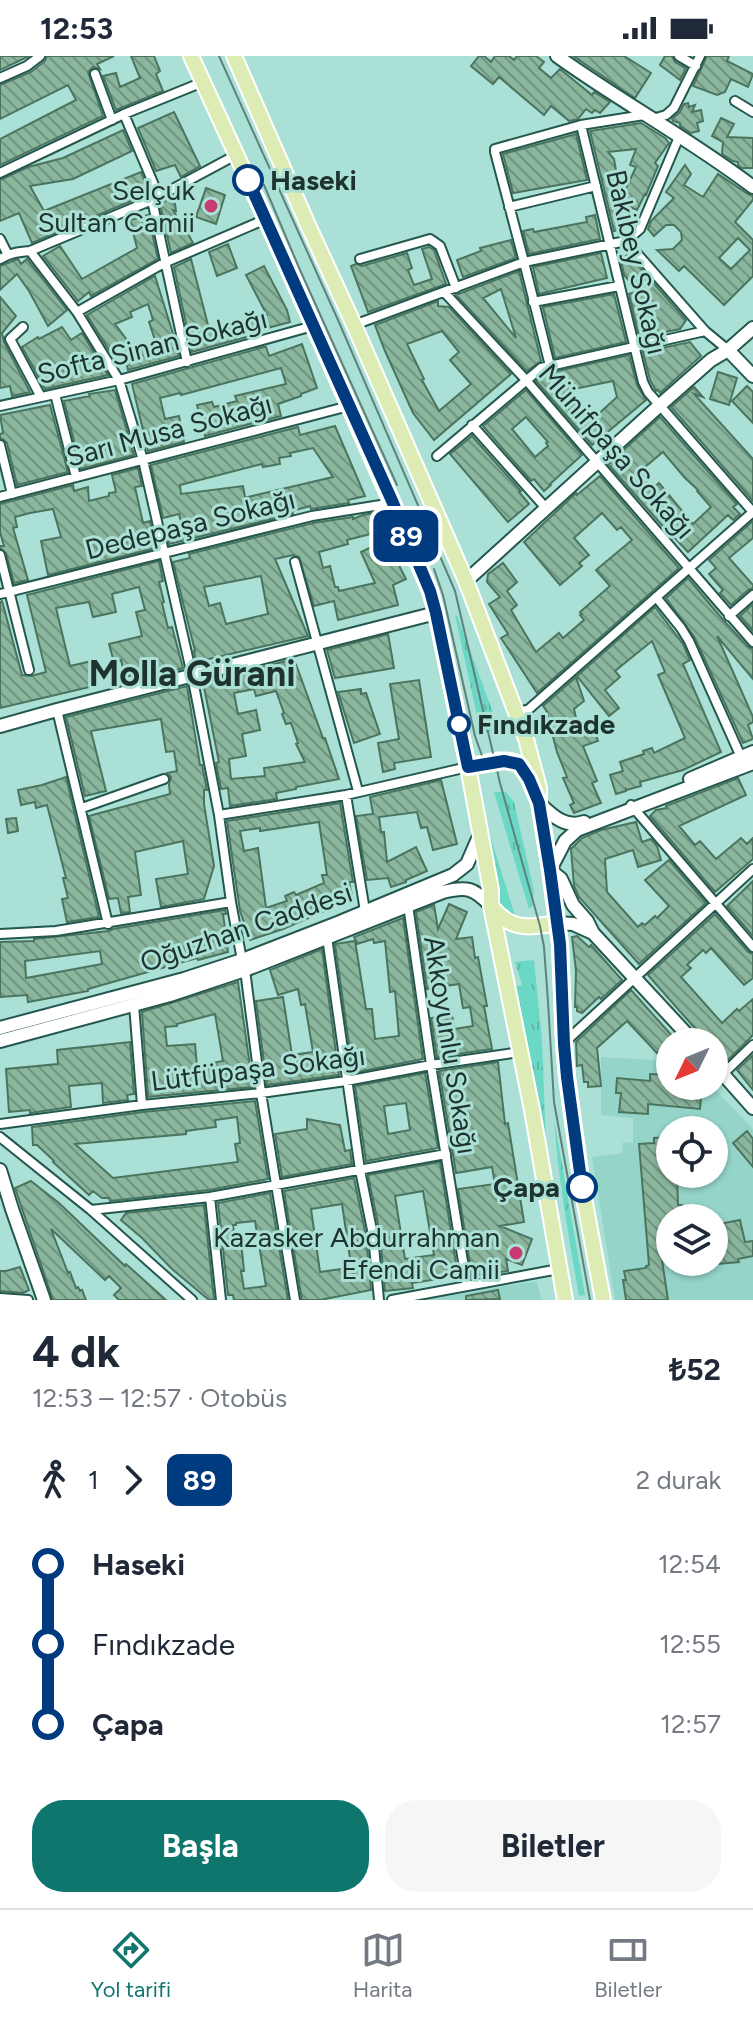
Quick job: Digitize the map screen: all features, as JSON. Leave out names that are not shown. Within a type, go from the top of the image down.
[{"type":"main road","points":[[191,56],[430,591],[481,832],[491,906],[565,1300]]},
{"type":"main road","points":[[234,56],[466,581],[535,769],[561,953],[564,1044],[582,1187],[603,1300]]},
{"type":"main road","points":[[468,767],[504,761],[519,764],[539,803]]},
{"type":"main road","points":[[491,906],[507,922],[515,925],[557,923]]},
{"type":"street","points":[[0,78],[27,66],[40,56]]},
{"type":"street","points":[[557,56],[753,187]]},
{"type":"street","points":[[679,56],[696,66]]},
{"type":"street","points":[[550,366],[495,149],[581,125],[666,115],[674,108],[700,56]]},
{"type":"street","points":[[95,74],[112,120]]},
{"type":"street","points":[[0,173],[124,114],[203,82]]},
{"type":"street","points":[[735,101],[753,112]]},
{"type":"street","points":[[124,114],[156,199],[164,263],[187,362]]},
{"type":"street","name":"Bakibey Sokağı","points":[[581,125],[643,382],[648,392],[753,512]]},
{"type":"street","points":[[354,325],[524,262],[626,241],[640,229],[679,137]]},
{"type":"street","points":[[0,239],[4,257],[30,251],[156,199],[236,155]]},
{"type":"street","points":[[509,207],[596,186]]},
{"type":"street","points":[[77,312],[164,263],[266,219]]},
{"type":"street","points":[[360,259],[430,239],[440,246],[456,288]]},
{"type":"street","points":[[626,241],[705,331],[753,376]]},
{"type":"street","points":[[30,251],[77,312],[119,380],[143,460],[192,675],[219,815],[295,1300]]},
{"type":"street","points":[[533,302],[619,286]]},
{"type":"street","name":"Münifpaşa Sokağı","points":[[445,293],[526,380],[753,642]]},
{"type":"street","name":"Softa Sinan Sokağı","points":[[0,406],[119,380],[313,326]]},
{"type":"street","points":[[23,327],[10,339],[41,397]]},
{"type":"street","points":[[466,581],[596,461],[711,360],[753,328]]},
{"type":"street","points":[[437,456],[541,368],[705,331]]},
{"type":"street","points":[[55,394],[76,477]]},
{"type":"street","name":"Sarı Musa Sokağı","points":[[0,497],[349,406]]},
{"type":"street","points":[[472,425],[545,507]]},
{"type":"street","points":[[0,445],[12,494]]},
{"type":"street","name":"Dedepaşa Sokağı","points":[[4,593],[312,516],[393,503]]},
{"type":"street","points":[[517,713],[529,709],[753,512]]},
{"type":"street","points":[[0,555],[4,593],[29,670]]},
{"type":"street","points":[[295,562],[358,791]]},
{"type":"street","points":[[729,616],[753,595]]},
{"type":"street","points":[[539,803],[553,816],[574,826],[749,763],[689,641],[656,597]]},
{"type":"street","points":[[0,726],[436,613]]},
{"type":"street","points":[[57,710],[108,924]]},
{"type":"street","points":[[219,815],[346,795],[468,767]]},
{"type":"street","points":[[82,808],[164,779]]},
{"type":"street","points":[[346,795],[365,911]]},
{"type":"street","points":[[632,806],[577,830],[565,841],[550,870],[561,879],[573,905],[593,933],[681,1028]]},
{"type":"street","points":[[632,806],[753,947]]},
{"type":"street","name":"Oğuzhan Caddesi","points":[[325,933],[365,911],[453,875],[467,864],[481,832]]},
{"type":"street","points":[[564,1044],[753,869]]},
{"type":"street","name":"Oğuzhan Caddesi","points":[[0,1041],[184,979],[243,965],[325,933],[456,889],[473,890],[491,906]]},
{"type":"street","points":[[0,934],[108,924],[231,902]]},
{"type":"street","name":"Akkoyunlu Sokağı","points":[[408,905],[467,1286]]},
{"type":"street","points":[[557,923],[573,924],[593,933]]},
{"type":"street","points":[[325,933],[360,1170],[373,1235],[379,1300]]},
{"type":"street","points":[[132,999],[142,1105]]},
{"type":"street","name":"Oğuzhan Caddesi","points":[[0,1028],[132,999]]},
{"type":"street","points":[[0,1051],[14,1037]]},
{"type":"street","points":[[728,1069],[753,1045]]},
{"type":"street","name":"Lütfüpaşa Sokağı","points":[[0,1124],[261,1093],[520,1052]]},
{"type":"street","points":[[728,1080],[753,1108]]},
{"type":"street","points":[[0,1137],[91,1210],[192,1300]]},
{"type":"street","points":[[91,1210],[210,1197],[446,1154]]},
{"type":"street","points":[[0,1170],[44,1300]]},
{"type":"street","points":[[210,1197],[221,1300]]},
{"type":"street","points":[[392,1300],[559,1269]]},
{"type":"street","points":[[0,1298],[28,1300]]},
{"type":"shaded area","points":[[601,1057],[656,1060],[656,1100],[725,1100],[753,1129],[753,1300],[615,1300],[592,1157],[622,1153],[623,1142],[633,1143],[633,1118],[601,1115]]},
{"type":"shaded area","points":[[537,1282],[541,1300],[423,1300],[524,1283]]},
{"type":"green space","points":[[457,615],[499,729],[481,734]]},
{"type":"green space","points":[[494,792],[506,792],[514,802],[534,891],[529,909]]},
{"type":"green space","points":[[479,800],[517,922],[499,916]]},
{"type":"green space","points":[[534,960],[542,1040],[547,1170],[514,987],[522,985],[515,962]]},
{"type":"green space","points":[[554,1119],[585,1295],[579,1296],[561,1186]]},
{"type":"building","points":[[0,56],[29,56],[0,70]]},
{"type":"building","points":[[47,56],[114,56],[97,64],[100,69],[93,67],[88,72],[103,116],[0,165],[0,139],[76,100],[68,85],[0,119],[0,85],[31,72]]},
{"type":"building","points":[[131,56],[154,56],[160,71],[156,74],[163,91],[116,110],[103,76],[116,73],[120,87],[140,78]]},
{"type":"building","points":[[479,56],[491,62],[495,56],[509,56],[514,60],[517,56],[536,56],[544,62],[539,68],[551,78],[560,69],[592,95],[594,92],[610,102],[600,113],[586,109],[578,119],[569,121],[551,106],[544,115],[499,77],[493,84],[471,66]]},
{"type":"building","points":[[573,56],[624,56],[651,73],[635,98]]},
{"type":"building","points":[[665,56],[672,56],[675,62],[686,68],[680,80],[660,65]]},
{"type":"building","points":[[707,56],[729,56],[727,61],[753,74],[748,87],[731,79],[725,92],[717,95],[693,86]]},
{"type":"building","points":[[688,103],[689,107],[695,105],[692,112],[701,110],[703,121],[697,123],[699,131],[691,133],[672,119]]},
{"type":"building","points":[[174,112],[200,166],[181,177],[175,165],[156,171],[138,128]]},
{"type":"building","points":[[721,118],[734,124],[727,137],[753,138],[753,168],[742,168],[738,162],[722,154],[723,142],[712,136]]},
{"type":"building","points":[[641,123],[669,143],[655,163],[658,166],[637,210],[630,207],[628,210],[619,209],[623,229],[614,231],[590,131]],"holes":[[[636,149],[630,165],[636,167],[621,199],[614,159],[608,152]]]},
{"type":"building","points":[[123,130],[132,151],[73,179],[30,186],[44,211],[141,172],[150,193],[32,243],[19,213],[0,221],[0,180],[28,167],[63,158]]},
{"type":"building","points":[[576,134],[587,180],[513,193],[503,154]]},
{"type":"building","points":[[685,165],[691,174],[684,185],[703,197],[718,174],[753,196],[735,222],[753,240],[753,276],[724,305],[684,266],[679,271],[657,250],[673,249],[682,240],[681,232],[674,225],[666,225],[654,236],[648,229],[651,221],[674,198],[666,192]],"holes":[[[738,238],[750,250],[731,269],[719,258]]]},
{"type":"building","name":"Selçuk Sultan Camii","points":[[206,188],[225,195],[216,224],[196,217]]},
{"type":"building","points":[[174,196],[176,211],[173,210],[179,233],[186,230],[193,243],[171,253],[160,204]]},
{"type":"building","points":[[148,215],[158,259],[91,296],[89,292],[78,301],[43,256],[60,246],[82,279],[137,248],[130,220]]},
{"type":"building","points":[[595,215],[600,239],[529,254],[523,231],[533,229],[534,232],[587,222],[586,217]]},
{"type":"building","points":[[511,240],[516,258],[463,277],[457,260],[481,251],[480,248]]},
{"type":"building","points":[[228,244],[237,268],[217,276],[209,252]]},
{"type":"building","points":[[429,247],[434,250],[446,284],[368,312],[351,266],[362,266],[407,253],[412,268],[408,270],[414,285],[432,279],[422,249]]},
{"type":"building","points":[[601,253],[607,278],[539,294],[533,267]]},
{"type":"building","points":[[628,254],[686,320],[680,329],[639,337],[629,294],[638,291],[624,275],[621,260]]},
{"type":"building","points":[[18,259],[21,264],[27,259],[67,310],[48,326],[17,274],[0,290],[0,266]]},
{"type":"building","points":[[191,259],[209,329],[267,315],[246,275],[264,266],[290,322],[192,352],[174,267]]},
{"type":"building","points":[[519,271],[541,361],[527,371],[456,295]],"holes":[[[501,289],[516,338],[483,298]]]},
{"type":"building","points":[[155,276],[179,356],[128,370],[122,345],[109,350],[87,315]],"holes":[[[148,304],[153,320],[149,322],[156,343],[133,348],[115,324],[132,317],[130,312]]]},
{"type":"building","points":[[614,294],[626,342],[555,358],[543,307]]},
{"type":"building","points":[[0,297],[16,316],[2,333],[4,342],[30,392],[12,396],[10,386],[0,388]]},
{"type":"building","points":[[438,301],[438,306],[449,307],[511,374],[434,440],[413,413],[375,325]],"holes":[[[442,331],[459,352],[450,360],[471,384],[439,411],[407,344]]]},
{"type":"building","points":[[62,327],[71,340],[82,333],[108,375],[45,389],[22,347]]},
{"type":"building","points":[[690,342],[701,356],[660,393],[656,391],[643,352]]},
{"type":"building","points":[[302,344],[317,388],[278,404],[281,416],[205,436],[197,405],[212,402],[214,407],[237,401],[235,396],[286,384],[281,368],[160,398],[165,419],[179,416],[184,442],[148,451],[132,384],[264,347],[269,356]]},
{"type":"building","points":[[629,355],[637,385],[646,400],[592,445],[536,381],[544,374]],"holes":[[[613,381],[617,397],[593,419],[569,390]]]},
{"type":"building","points":[[718,372],[737,378],[729,405],[710,399]]},
{"type":"building","points":[[747,386],[753,392],[753,423],[732,401]]},
{"type":"building","points":[[694,387],[703,397],[694,394],[753,459],[753,501],[671,407]]},
{"type":"building","points":[[115,390],[134,455],[81,469],[64,401]]},
{"type":"building","points":[[526,390],[582,455],[544,491],[534,479],[531,481],[483,426]],"holes":[[[526,417],[548,442],[548,446],[535,457],[512,429]]]},
{"type":"building","points":[[50,405],[68,472],[17,485],[7,443],[0,438],[3,433],[0,415]]},
{"type":"building","points":[[660,417],[737,504],[733,507],[740,514],[733,520],[728,515],[688,552],[608,464]],"holes":[[[663,452],[711,507],[693,524],[659,483],[654,487],[639,472]]]},
{"type":"building","points":[[335,426],[365,496],[348,500],[349,503],[311,509],[310,506],[292,511],[293,514],[169,544],[167,533],[183,529],[179,514],[163,518],[151,465],[298,427],[300,435]],"holes":[[[313,448],[333,477],[248,497],[245,497],[243,486],[181,494],[180,485],[262,464],[263,467],[280,464],[279,458]]]},
{"type":"building","points":[[472,436],[529,504],[508,522],[450,454]]},
{"type":"building","points":[[138,468],[142,486],[135,487],[143,523],[150,521],[156,548],[48,575],[41,541],[61,537],[53,509],[30,513],[15,517],[17,527],[13,528],[28,580],[14,583],[6,553],[0,548],[4,546],[0,532],[0,504],[73,485],[74,491],[88,487],[89,501],[109,496],[109,493],[116,492],[112,475]]},
{"type":"building","points":[[600,476],[679,568],[537,693],[501,638],[508,634],[489,604],[500,597],[487,582],[488,574],[503,563],[517,582],[507,591],[517,605],[511,610],[536,652],[559,633],[563,638],[584,620],[580,612],[610,586],[596,570],[632,540],[621,527],[617,530],[602,513],[574,538],[589,555],[579,563],[582,566],[560,585],[524,542],[576,493]]},
{"type":"building","points":[[374,513],[382,531],[347,540],[348,544],[319,552],[323,568],[330,566],[335,587],[339,591],[375,583],[361,552],[386,540],[406,579],[393,585],[398,605],[338,620],[334,601],[314,606],[299,557],[293,555],[275,559],[308,636],[196,662],[173,562],[190,558],[189,554],[313,523]],"holes":[[[261,576],[268,614],[226,624],[220,603],[209,606],[204,587]]]},
{"type":"building","points":[[753,521],[753,538],[729,558],[753,588],[731,605],[709,574],[716,568],[709,560]]},
{"type":"building","points":[[159,561],[163,581],[159,582],[162,603],[183,668],[155,676],[154,672],[148,671],[125,677],[121,660],[114,662],[109,644],[142,636],[136,612],[145,610],[139,587],[112,594],[116,612],[93,617],[89,602],[56,608],[70,666],[92,661],[98,685],[0,708],[0,602],[22,675],[31,676],[46,672],[27,595]]},
{"type":"building","points":[[688,578],[724,621],[753,649],[753,679],[717,636],[753,717],[753,722],[748,725],[753,739],[743,743],[695,638],[666,598]]},
{"type":"building","points":[[753,604],[753,631],[740,616]]},
{"type":"building","points":[[655,607],[683,644],[690,660],[683,664],[721,752],[683,770],[640,782],[641,786],[616,794],[610,775],[623,771],[620,762],[652,748],[654,753],[685,738],[658,675],[665,672],[652,641],[615,671],[620,677],[605,690],[619,708],[609,716],[577,676]]},
{"type":"building","points":[[388,634],[394,668],[335,678],[327,650]]},
{"type":"building","points":[[294,659],[339,779],[276,793],[277,799],[230,806],[228,788],[221,789],[216,763],[219,762],[203,682]],"holes":[[[254,689],[256,696],[276,691],[286,724],[291,723],[305,762],[264,768],[265,776],[231,779],[229,759],[246,756],[242,734],[260,730],[256,710],[238,714],[234,693]]]},
{"type":"building","points":[[576,677],[584,701],[574,709],[578,727],[591,722],[598,741],[583,746],[597,781],[592,783],[601,803],[574,813],[570,805],[574,803],[563,778],[567,777],[543,706]]},
{"type":"building","points":[[419,680],[431,757],[394,763],[395,769],[383,772],[378,743],[399,739],[390,684]]},
{"type":"building","points":[[187,686],[207,790],[204,790],[204,804],[214,866],[204,899],[161,907],[156,879],[188,874],[183,841],[135,852],[141,895],[128,897],[130,912],[121,913],[118,898],[109,899],[89,816],[170,794],[171,777],[167,773],[177,771],[174,751],[166,752],[161,719],[91,731],[106,791],[85,796],[66,717]]},
{"type":"building","points":[[361,689],[361,694],[366,693],[380,734],[354,743],[338,692]]},
{"type":"building","points":[[66,777],[99,917],[67,922],[62,899],[68,898],[63,878],[66,878],[47,805],[36,808],[35,802],[21,805],[18,790]]},
{"type":"building","points":[[738,778],[746,795],[679,826],[695,845],[700,841],[716,859],[741,838],[747,844],[753,838],[753,859],[715,892],[650,816],[656,810]]},
{"type":"building","points":[[441,780],[457,844],[433,850],[427,827],[421,828],[417,812],[379,817],[387,862],[416,847],[427,871],[391,887],[388,878],[367,880],[356,816],[373,814],[370,797]]},
{"type":"building","points":[[340,803],[353,899],[328,906],[329,909],[250,940],[240,911],[227,821]],"holes":[[[319,822],[327,875],[322,875],[324,883],[296,895],[294,892],[285,896],[287,901],[266,908],[258,848],[244,851],[240,831]]]},
{"type":"building","points":[[16,818],[18,831],[8,833],[6,819]]},
{"type":"building","points":[[636,822],[642,842],[651,839],[657,846],[661,860],[638,867],[633,850],[605,859],[607,892],[638,927],[642,923],[645,925],[669,906],[645,880],[669,860],[706,903],[639,964],[579,897],[574,886],[571,849],[582,838],[601,830]]},
{"type":"building","points":[[753,881],[753,936],[727,906]]},
{"type":"building","points":[[449,904],[467,912],[456,939],[472,937],[487,1006],[484,1006],[492,1049],[437,1057],[431,1018],[452,1015],[454,1029],[473,1026],[470,1007],[463,1008],[459,984],[427,989],[416,912],[434,905],[438,929]]},
{"type":"building","points":[[225,910],[228,952],[197,958],[88,991],[28,1002],[27,995],[0,997],[0,942],[34,941]],"holes":[[[100,951],[102,964],[26,978],[25,961]]]},
{"type":"building","points":[[715,914],[753,954],[753,978],[744,985],[711,948],[706,953],[703,950],[687,965],[691,968],[681,977],[722,1023],[753,999],[753,1035],[728,1060],[728,1028],[695,1028],[648,975]]},
{"type":"building","points":[[403,918],[423,1059],[353,1073],[335,944],[355,941],[366,1009],[372,1009],[375,1039],[399,1036],[395,991],[390,992],[385,941],[374,943],[373,939],[357,944],[354,937]]},
{"type":"building","points":[[577,936],[589,947],[591,945],[622,980],[582,1013],[575,1007],[576,971],[572,937]]},
{"type":"building","points":[[322,949],[339,1075],[267,1085],[256,1001],[283,997],[292,1055],[313,1052],[305,1004],[301,1005],[298,989],[278,995],[270,970]]},
{"type":"building","points":[[238,982],[253,1087],[148,1097],[142,1012]],"holes":[[[215,1014],[223,1061],[197,1066],[195,1044],[167,1046],[165,1027]]]},
{"type":"building","points":[[631,990],[665,1028],[656,1028],[656,1052],[627,1021],[597,1048],[601,1086],[588,1087],[588,1082],[584,1082],[582,1065],[577,1066],[576,1042]]},
{"type":"building","points":[[130,1042],[134,1094],[127,1095],[128,1100],[103,1103],[102,1083],[69,1086],[71,1107],[30,1113],[30,1110],[9,1112],[6,1069],[58,1064],[57,1050]]},
{"type":"building","points":[[753,1055],[753,1090],[737,1070]]},
{"type":"building","points":[[498,1062],[505,1124],[508,1123],[524,1222],[500,1226],[532,1239],[522,1265],[506,1259],[508,1271],[472,1276],[458,1189],[495,1184],[492,1167],[456,1173],[439,1071]]},
{"type":"building","points":[[425,1073],[438,1148],[366,1161],[355,1086]],"holes":[[[406,1103],[410,1130],[388,1134],[384,1106]]]},
{"type":"building","points":[[650,1074],[656,1074],[656,1100],[701,1100],[700,1109],[648,1104],[648,1114],[619,1112],[621,1093],[616,1093],[617,1078],[650,1081]]},
{"type":"building","points":[[255,1101],[268,1179],[209,1190],[110,1201],[93,1191],[89,1195],[37,1145],[33,1145],[32,1127]],"holes":[[[237,1117],[240,1143],[235,1144],[238,1162],[113,1178],[75,1144],[186,1134],[186,1131],[216,1127],[215,1120]]]},
{"type":"building","points":[[307,1119],[340,1125],[345,1151],[350,1150],[352,1164],[282,1177],[275,1134],[307,1129]]},
{"type":"building","points":[[747,1131],[753,1139],[753,1167],[733,1143]]},
{"type":"building","points":[[654,1138],[656,1188],[677,1188],[678,1204],[656,1204],[656,1276],[664,1276],[668,1300],[626,1300],[624,1271],[649,1265],[639,1144],[654,1143]]},
{"type":"building","points":[[440,1162],[458,1276],[412,1283],[413,1288],[385,1291],[380,1234],[368,1175]],"holes":[[[423,1191],[434,1255],[405,1259],[395,1196]]]},
{"type":"building","points":[[354,1178],[366,1236],[371,1290],[320,1300],[302,1300],[284,1191]],"holes":[[[342,1204],[350,1258],[347,1259],[348,1268],[320,1272],[311,1209]]]},
{"type":"building","points":[[31,1181],[166,1300],[119,1300],[114,1295],[121,1288],[109,1276],[105,1280],[51,1229],[68,1273],[86,1300],[53,1300],[15,1188]]},
{"type":"building","points":[[270,1193],[288,1300],[234,1300],[233,1295],[228,1295],[218,1203]],"holes":[[[255,1221],[266,1286],[244,1289],[241,1241],[235,1242],[233,1225],[236,1223]]]},
{"type":"building","points":[[204,1205],[214,1300],[209,1300],[172,1269],[121,1220],[126,1213]]},
{"type":"building","points":[[740,1220],[745,1242],[753,1241],[753,1256],[728,1263],[728,1222]]},
{"type":"building","points":[[20,1267],[29,1290],[23,1293],[0,1291],[0,1271]]},
{"type":"building","points":[[498,1290],[500,1299],[466,1300],[466,1296]]},
{"type":"tram line","points":[[219,56],[455,591],[500,783],[544,947],[554,1102],[590,1300]]},
{"type":"tram line","points":[[264,185],[397,485]]},
{"type":"tram line","points":[[434,569],[443,595],[475,736],[487,770]]},
{"type":"bus line","name":"89","points":[[248,180],[430,591],[468,767],[504,761],[519,764],[539,803],[560,944],[564,1044],[582,1187]]},
{"type":"place","name":"Haseki","points":[[248,180]]},
{"type":"place","name":"Selçuk Sultan Camii","points":[[211,206]]},
{"type":"place","name":"Fındıkzade","points":[[459,724]]},
{"type":"place","name":"Çapa","points":[[582,1187]]},
{"type":"place","name":"Kazasker Abdurrahman Efendi Camii","points":[[516,1253]]},
{"type":"district","name":"Molla Gürani","points":[[192,673]]}]
